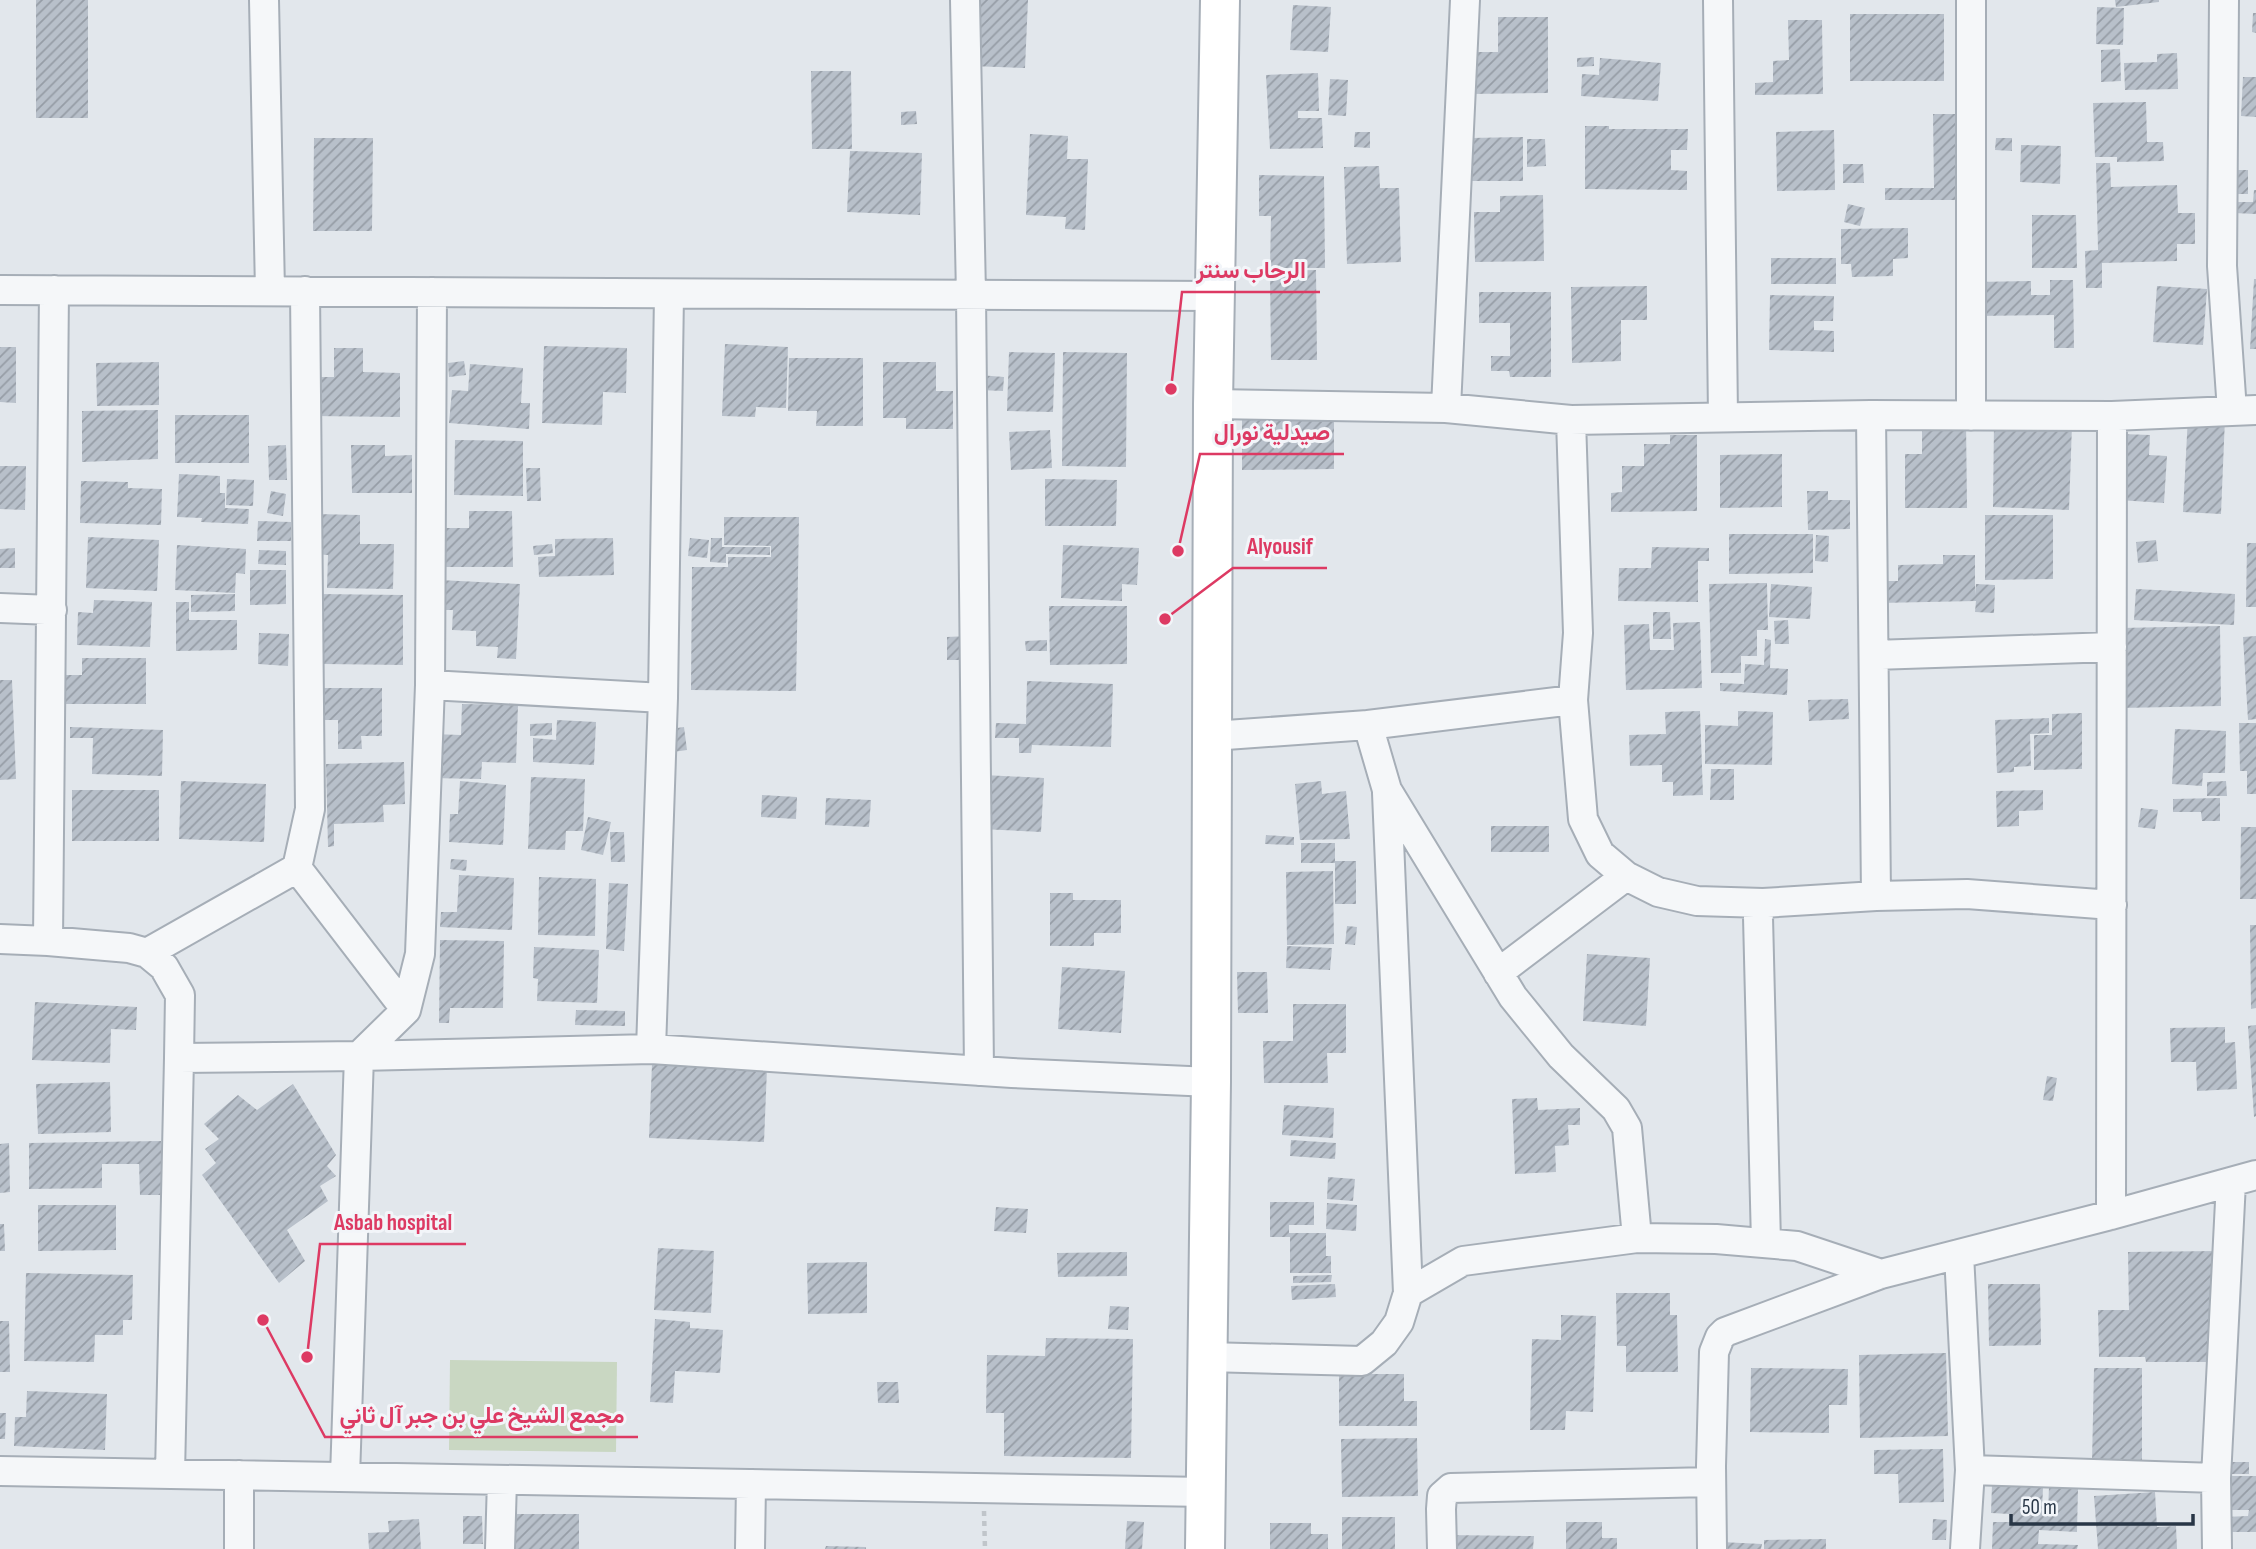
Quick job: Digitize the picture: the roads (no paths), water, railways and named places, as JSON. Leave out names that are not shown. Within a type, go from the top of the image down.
[{"type":"street","points":[[264,0],[270,291]]},
{"type":"street","points":[[965,0],[971,295],[979,1071]]},
{"type":"street","points":[[1205,1549],[1211,1082],[1213,404],[1220,0]]},
{"type":"street","points":[[1446,408],[1465,0]]},
{"type":"street","points":[[1718,0],[1723,417]]},
{"type":"street","points":[[1971,0],[1971,416]]},
{"type":"street","points":[[1213,404],[1446,408],[1571,420],[1871,415],[2112,416],[2244,410],[2222,266],[2224,0]]},
{"type":"street","points":[[0,290],[1215,296]]},
{"type":"street","points":[[48,940],[54,290]]},
{"type":"street","points":[[147,953],[297,868],[310,809],[304,291]]},
{"type":"street","points":[[345,1477],[359,1056],[406,1010],[421,954],[430,684],[432,292]]},
{"type":"street","points":[[651,1049],[663,698],[669,293]]},
{"type":"street","points":[[1871,415],[1876,895]]},
{"type":"street","points":[[2111,1215],[2112,416]]},
{"type":"street","points":[[1571,420],[1578,633],[1573,700],[1583,819],[1600,854],[1626,876],[1658,892],[1697,901],[1763,903],[1876,895],[1967,894],[2112,905]]},
{"type":"street","points":[[0,608],[52,610]]},
{"type":"street","points":[[1874,655],[2112,647]]},
{"type":"street","points":[[430,684],[663,698]]},
{"type":"street","points":[[1212,736],[1368,725],[1573,700]]},
{"type":"street","points":[[1207,1357],[1362,1361],[1392,1333],[1399,1322],[1408,1293],[1387,790],[1368,725]]},
{"type":"street","points":[[1387,790],[1513,997],[1561,1056],[1616,1109],[1627,1128],[1637,1238]]},
{"type":"street","points":[[297,868],[406,1010]]},
{"type":"street","points":[[1499,973],[1626,876]]},
{"type":"street","points":[[1763,903],[1758,917],[1766,1243]]},
{"type":"street","points":[[0,939],[48,940],[130,948],[147,953],[164,967],[180,995],[170,1474]]},
{"type":"street","points":[[179,1058],[651,1049],[979,1071],[1211,1082]]},
{"type":"street","points":[[1712,1549],[1714,1352],[1720,1336],[1725,1332],[1881,1274],[2243,1179],[2216,1478],[2217,1549]]},
{"type":"street","points":[[1408,1293],[1462,1261],[1637,1238],[1716,1238],[1797,1246],[1881,1274]]},
{"type":"street","points":[[1959,1254],[1970,1470],[1965,1549]]},
{"type":"street","points":[[1970,1470],[2216,1478]]},
{"type":"street","points":[[0,1471],[1206,1492]]},
{"type":"street","points":[[239,1475],[239,1549]]},
{"type":"street","points":[[500,1549],[502,1480]]},
{"type":"street","points":[[1442,1549],[1442,1496],[1451,1488],[1711,1482]]},
{"type":"street","points":[[750,1549],[751,1484]]},
{"type":"place","name":"الرحاب سنتر","points":[[1171,389]]},
{"type":"place","name":"صيدلية نورال","points":[[1178,551]]},
{"type":"place","name":"Alyousif","points":[[1165,619]]},
{"type":"place","name":"مجمع الشيخ علي بن جبر آل ثاني","points":[[263,1320]]},
{"type":"place","name":"Asbab hospital","points":[[307,1357]]}]
